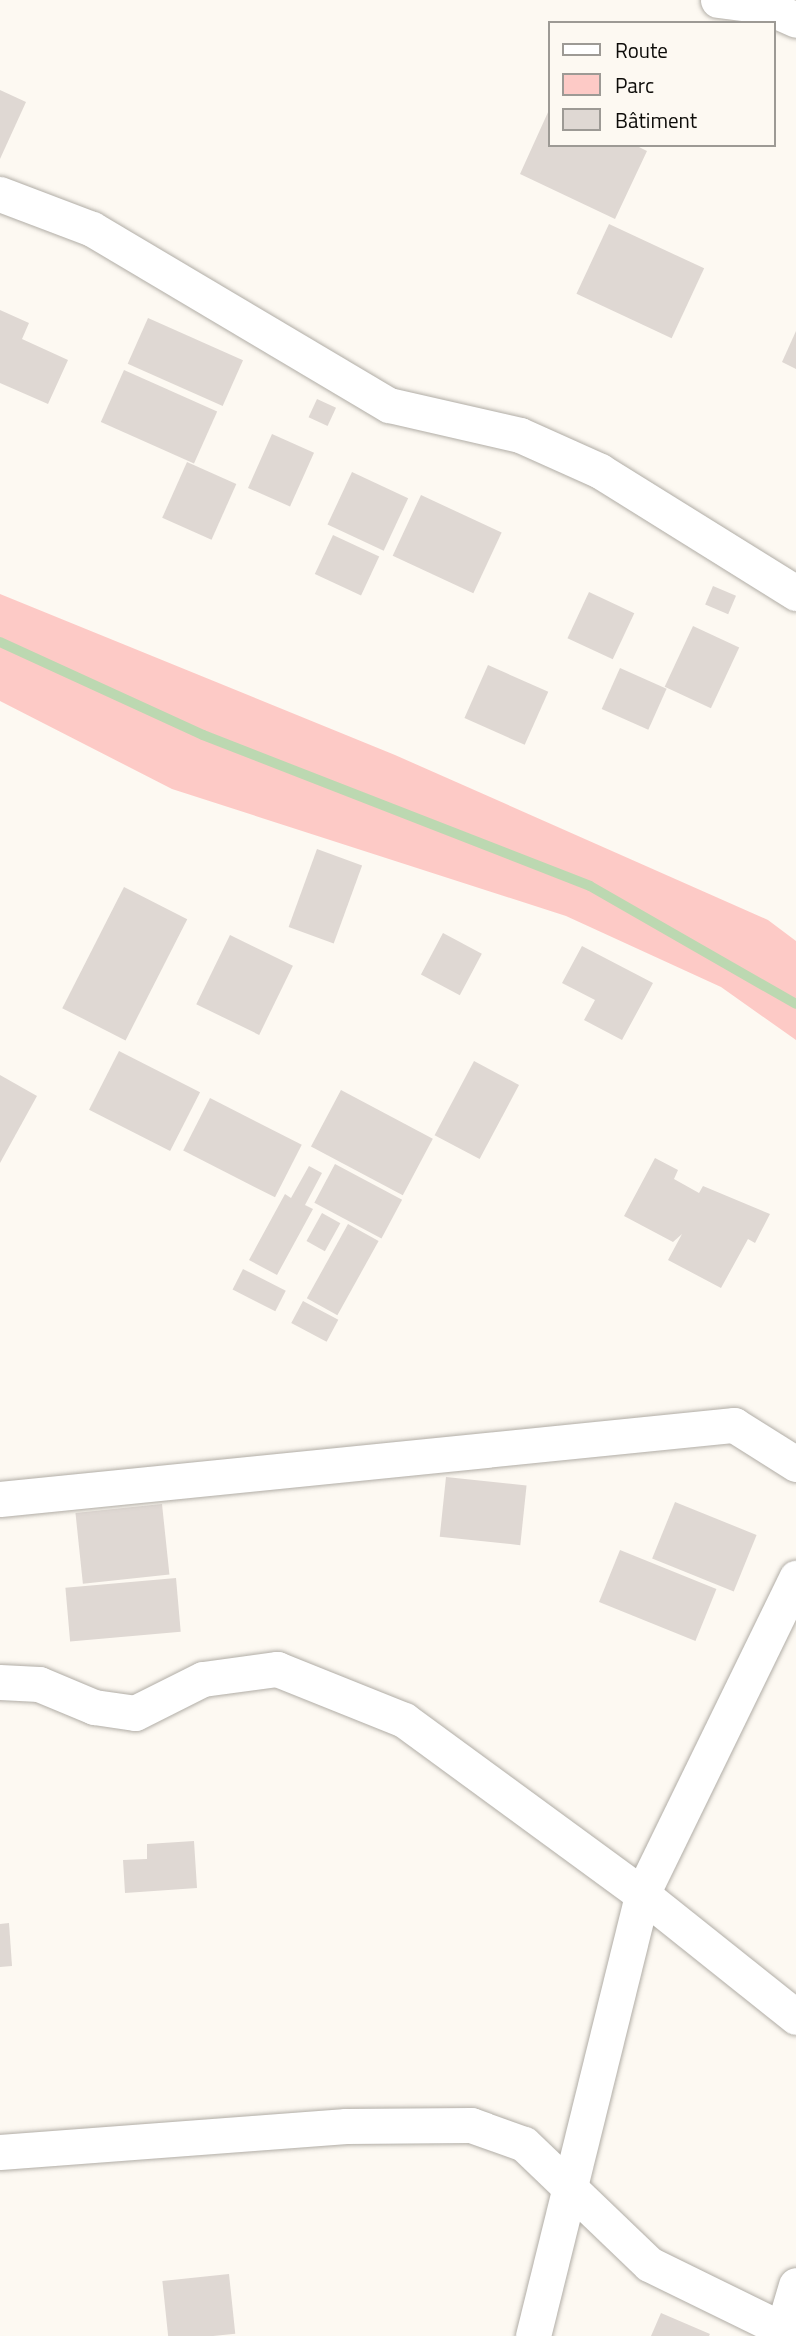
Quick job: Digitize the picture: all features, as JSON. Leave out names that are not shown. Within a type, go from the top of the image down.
[{"type":"street","points":[[718,0],[765,6],[796,20]]},
{"type":"street","points":[[0,194],[92,229],[389,405],[520,435],[600,471],[796,593]]},
{"type":"street","points":[[0,1499],[734,1426],[796,1464]]},
{"type":"street","points":[[533,2336],[642,1894],[796,1578]]},
{"type":"street","points":[[0,1682],[39,1684],[94,1707],[135,1713],[203,1679],[277,1668],[404,1720],[642,1894],[796,2017]]},
{"type":"street","points":[[0,2152],[346,2126],[471,2125],[524,2144],[571,2186],[649,2264],[787,2334],[796,2285]]},
{"type":"green space","points":[[0,594],[395,755],[768,920],[796,941],[796,1040],[721,987],[566,916],[172,789],[0,701]]},
{"type":"building","points":[[0,90],[26,102],[0,159]]},
{"type":"building","points":[[548,112],[548,147],[639,147],[647,151],[615,219],[520,174]]},
{"type":"building","points":[[609,224],[704,268],[672,338],[576,294]]},
{"type":"building","points":[[0,310],[29,323],[22,339],[68,360],[48,404],[0,383]]},
{"type":"building","points":[[148,318],[243,360],[223,406],[128,364]]},
{"type":"building","points":[[796,331],[796,369],[782,362]]},
{"type":"building","points":[[124,370],[217,411],[194,464],[101,422]]},
{"type":"building","points":[[317,399],[336,408],[328,426],[309,417]]},
{"type":"building","points":[[272,434],[314,453],[290,507],[248,488]]},
{"type":"building","points":[[187,462],[236,484],[212,540],[162,518]]},
{"type":"building","points":[[352,472],[408,498],[384,551],[327,525]]},
{"type":"building","points":[[421,495],[502,533],[473,593],[393,556]]},
{"type":"building","points":[[333,535],[379,557],[361,596],[315,574]]},
{"type":"building","points":[[713,586],[736,596],[728,614],[705,604]]},
{"type":"building","points":[[589,592],[634,613],[613,659],[567,638]]},
{"type":"building","points":[[693,626],[739,648],[711,708],[665,687]]},
{"type":"building","points":[[488,665],[548,692],[525,745],[464,718]]},
{"type":"building","points":[[620,668],[667,689],[648,730],[602,709]]},
{"type":"building","points":[[317,849],[362,865],[334,943],[289,927]]},
{"type":"building","points":[[124,887],[187,919],[126,1040],[62,1008]]},
{"type":"building","points":[[443,933],[482,954],[460,995],[421,974]]},
{"type":"building","points":[[230,935],[293,966],[259,1035],[196,1004]]},
{"type":"building","points":[[582,946],[653,983],[622,1040],[584,1020],[595,1000],[562,983]]},
{"type":"building","points":[[119,1051],[200,1092],[170,1151],[89,1110]]},
{"type":"building","points":[[474,1061],[519,1085],[480,1159],[435,1135]]},
{"type":"building","points":[[0,1075],[37,1096],[0,1163]]},
{"type":"building","points":[[341,1090],[433,1139],[403,1195],[311,1147]]},
{"type":"building","points":[[210,1098],[302,1145],[275,1197],[183,1151]]},
{"type":"building","points":[[655,1158],[678,1170],[674,1179],[699,1193],[703,1186],[770,1214],[755,1243],[748,1239],[721,1288],[668,1260],[682,1234],[673,1242],[624,1216]]},
{"type":"building","points":[[335,1164],[402,1200],[381,1239],[314,1203]]},
{"type":"building","points":[[309,1166],[322,1173],[305,1205],[313,1209],[277,1275],[249,1260],[285,1194],[291,1198]]},
{"type":"building","points":[[322,1213],[340,1223],[325,1251],[306,1241]]},
{"type":"building","points":[[348,1224],[379,1241],[337,1315],[307,1298]]},
{"type":"building","points":[[243,1269],[286,1291],[275,1311],[233,1289]]},
{"type":"building","points":[[303,1301],[338,1320],[327,1342],[291,1323]]},
{"type":"building","points":[[446,1477],[527,1485],[520,1545],[440,1537]]},
{"type":"building","points":[[675,1502],[757,1535],[734,1592],[652,1559]]},
{"type":"building","points":[[162,1504],[169,1575],[83,1584],[75,1513]]},
{"type":"building","points":[[620,1550],[716,1589],[695,1641],[599,1602]]},
{"type":"building","points":[[176,1578],[181,1632],[70,1641],[65,1588]]},
{"type":"building","points":[[194,1841],[197,1888],[125,1893],[123,1860],[147,1859],[147,1844]]},
{"type":"building","points":[[9,1923],[12,1966],[0,1967],[0,1924]]},
{"type":"building","points":[[229,2274],[235,2334],[168,2336],[162,2281]]},
{"type":"building","points":[[661,2313],[710,2334],[651,2336]]},
{"type":"waterway","points":[[0,642],[203,735],[590,886],[796,1004]]}]
